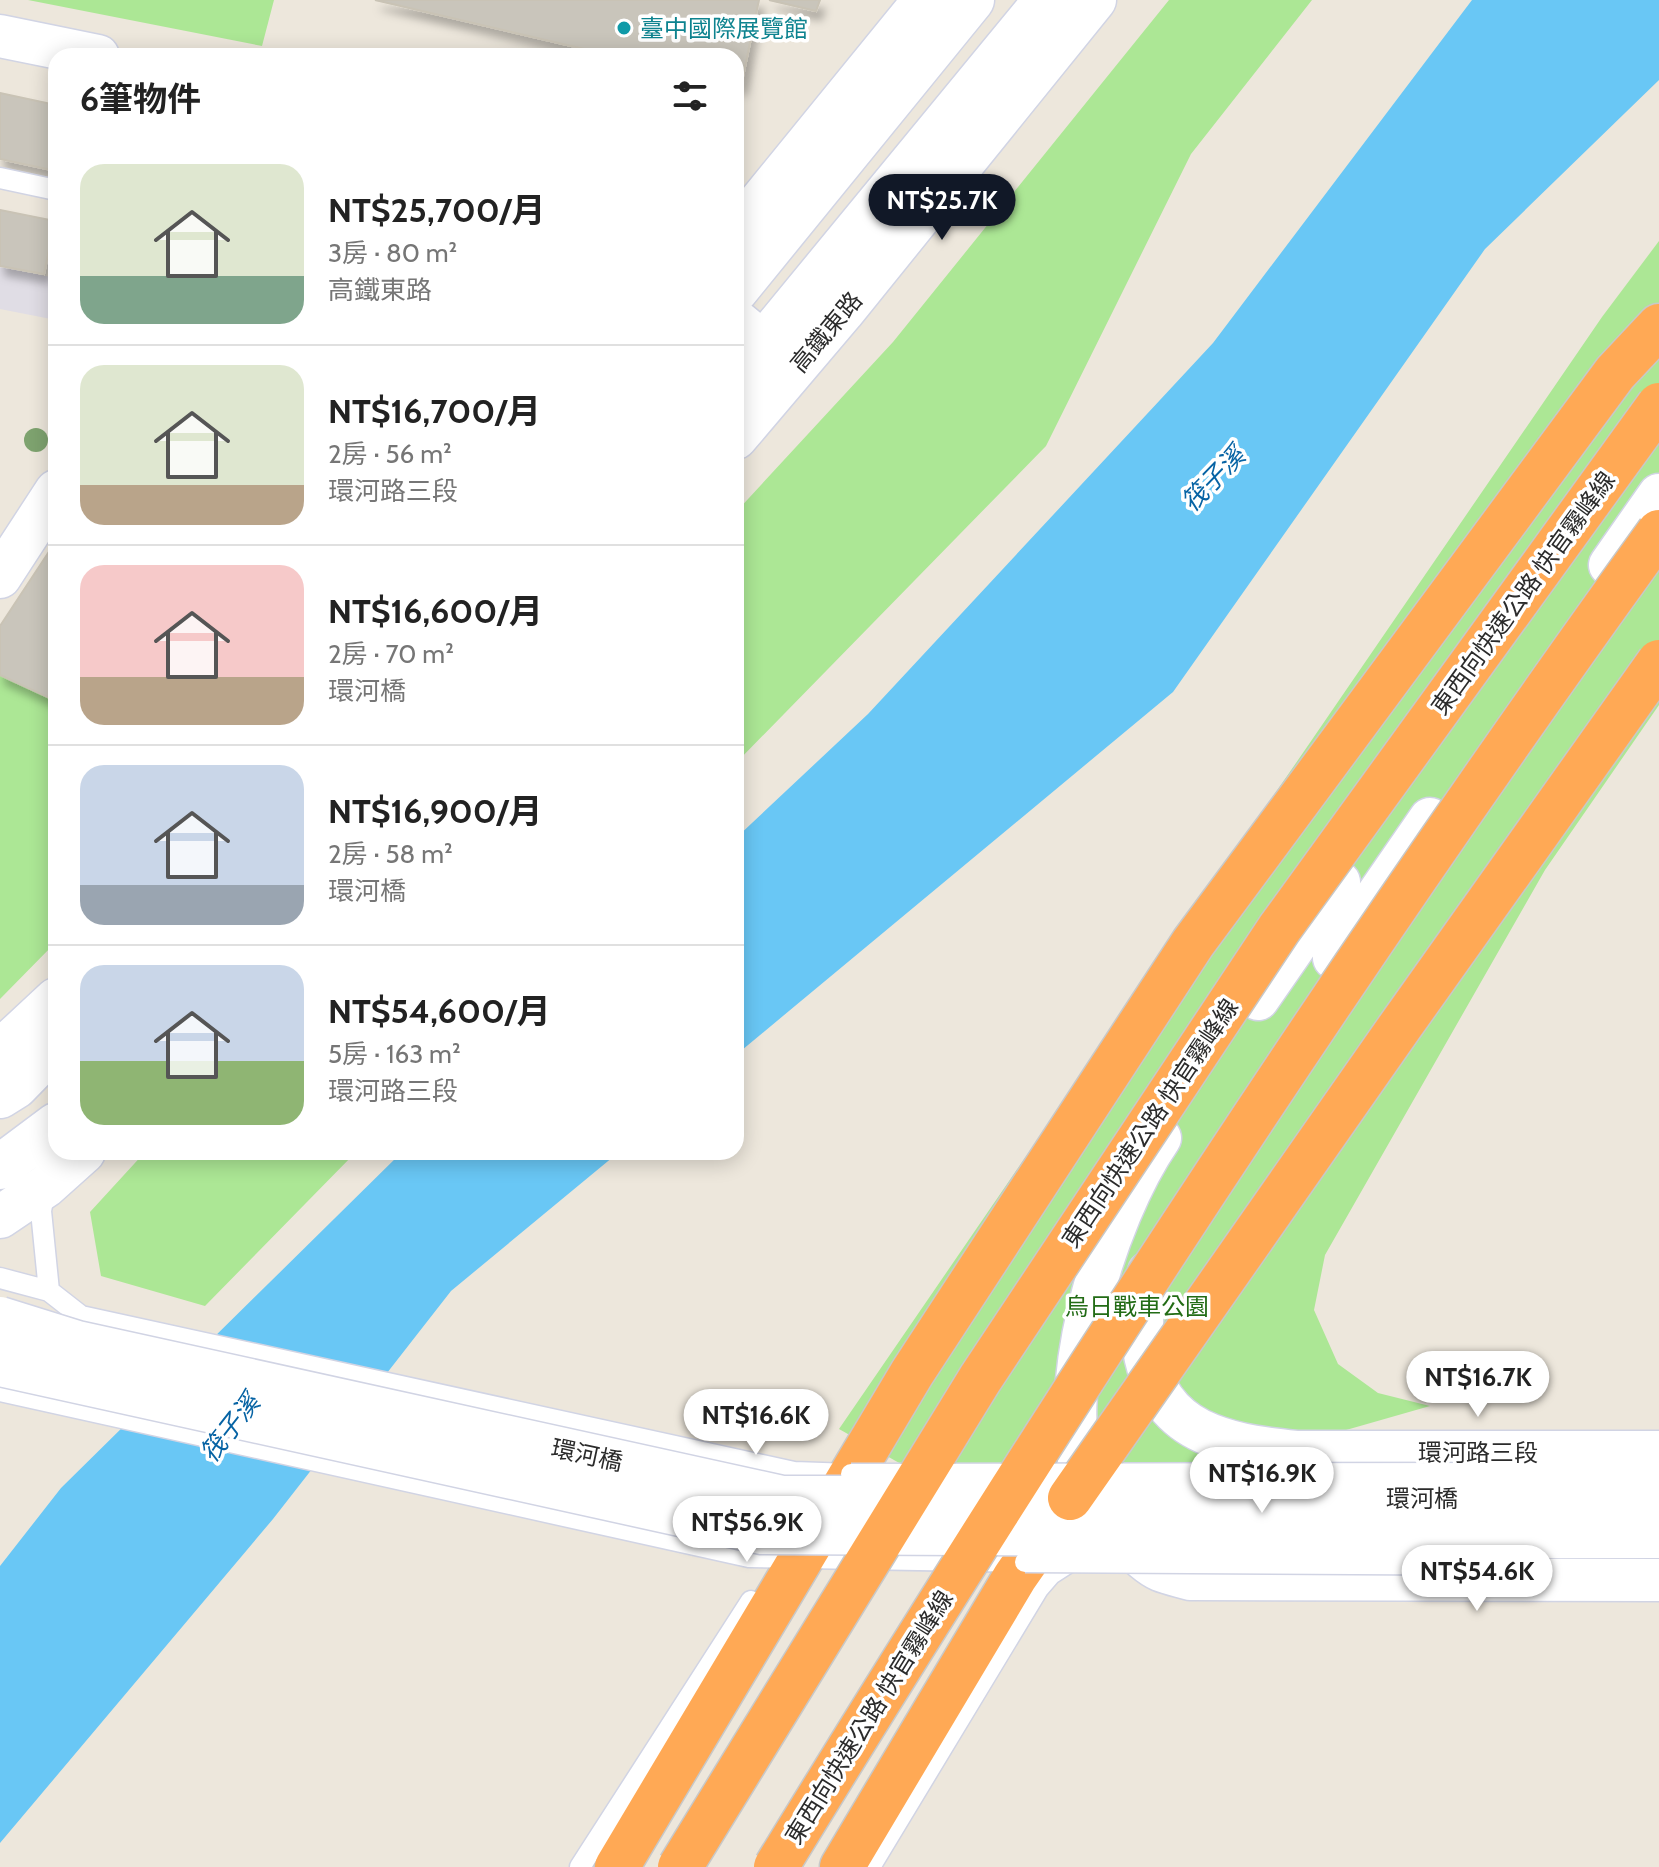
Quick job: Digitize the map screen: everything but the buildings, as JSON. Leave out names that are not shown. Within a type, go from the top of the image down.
[{"type":"highway","points":[[617,1867],[816,1524],[1193,943],[1615,373],[1659,326]]},
{"type":"highway","name":"東西向快速公路 快官霧峰線","points":[[680,1867],[980,1379],[1279,929],[1659,405]]},
{"type":"highway","name":"東西向快速公路 快官霧峰線","points":[[776,1867],[939,1602],[1159,1258],[1519,725],[1659,532]]},
{"type":"highway","points":[[842,1867],[1046,1553],[1078,1486],[1659,662]]},
{"type":"street","points":[[744,221],[924,0]]},
{"type":"street","points":[[744,280],[972,0]]},
{"type":"street","name":"高鐵東路","points":[[744,368],[1046,0]]},
{"type":"street","name":"高鐵東路","points":[[744,412],[765,344],[1095,0]]},
{"type":"street","points":[[0,36],[59,48]]},
{"type":"street","points":[[1372,868],[1659,440]]},
{"type":"street","points":[[1659,495],[1151,1152],[1117,1221],[1083,1340],[1076,1396],[1076,1441],[1088,1491],[1122,1539],[1158,1570],[1190,1579],[1659,1580]]},
{"type":"street","points":[[0,577],[48,503]]},
{"type":"street","name":"環河路三段","points":[[1372,868],[1188,1177],[1158,1238],[1142,1300],[1141,1344],[1155,1387],[1177,1414],[1208,1434],[1250,1447],[1296,1452],[1659,1452]]},
{"type":"street","points":[[0,1051],[48,1006]]},
{"type":"street","points":[[0,1096],[16,1086],[48,1053]]},
{"type":"street","points":[[0,1167],[48,1131]]},
{"type":"street","points":[[0,1217],[46,1186],[75,1160]]},
{"type":"street","name":"環河橋","points":[[0,1319],[77,1343],[782,1498],[816,1524],[1046,1553],[1521,1518]]},
{"type":"street","points":[[1083,1340],[1088,1355],[1111,1370],[1125,1367],[1136,1358],[1141,1344]]},
{"type":"street","name":"環河橋","points":[[0,1364],[762,1532],[1078,1486],[1521,1518]]},
{"type":"street","points":[[1294,1580],[1296,1452]]},
{"type":"street","name":"環河路三段","points":[[1521,1518],[1659,1499]]},
{"type":"street","points":[[1521,1518],[1659,1536]]},
{"type":"lane","points":[[0,178],[48,188]]},
{"type":"lane","points":[[46,1186],[42,1198],[49,1291]]},
{"type":"lane","points":[[0,1278],[49,1291],[81,1316],[794,1472],[816,1524]]},
{"type":"lane","points":[[0,1391],[749,1557],[816,1524]]},
{"type":"lane","points":[[1521,1518],[1659,1473]]},
{"type":"lane","points":[[1521,1518],[1659,1564]]},
{"type":"lane","points":[[580,1867],[816,1524]]},
{"type":"lane","points":[[870,1867],[1038,1589],[1051,1574],[1046,1553]]},
{"type":"shaded area","points":[[0,267],[48,276],[48,318],[0,309]]},
{"type":"green space","points":[[28,0],[274,0],[262,46]]},
{"type":"green space","points":[[1169,0],[1312,0],[1191,154],[1046,446],[744,755],[744,503],[893,342]]},
{"type":"green space","name":"烏日戰車公園","points":[[1659,241],[1659,705],[1545,870],[1325,1255],[1314,1310],[1338,1364],[1378,1393],[1430,1406],[1011,1526],[839,1429],[1602,317]]},
{"type":"green space","points":[[0,675],[48,697],[48,950],[0,999]]},
{"type":"green space","points":[[138,1160],[348,1160],[205,1306],[101,1276],[90,1212]]},
{"type":"water","name":"筏子溪","points":[[1472,0],[1659,0],[1659,80],[1485,249],[1173,692],[744,1048],[744,830],[868,714],[1213,343]]},
{"type":"water","name":"筏子溪","points":[[394,1160],[609,1160],[451,1291],[273,1519],[0,1843],[0,1566],[61,1488]]},
{"type":"place","name":"臺中國際展覽館","points":[[624,28]]}]
